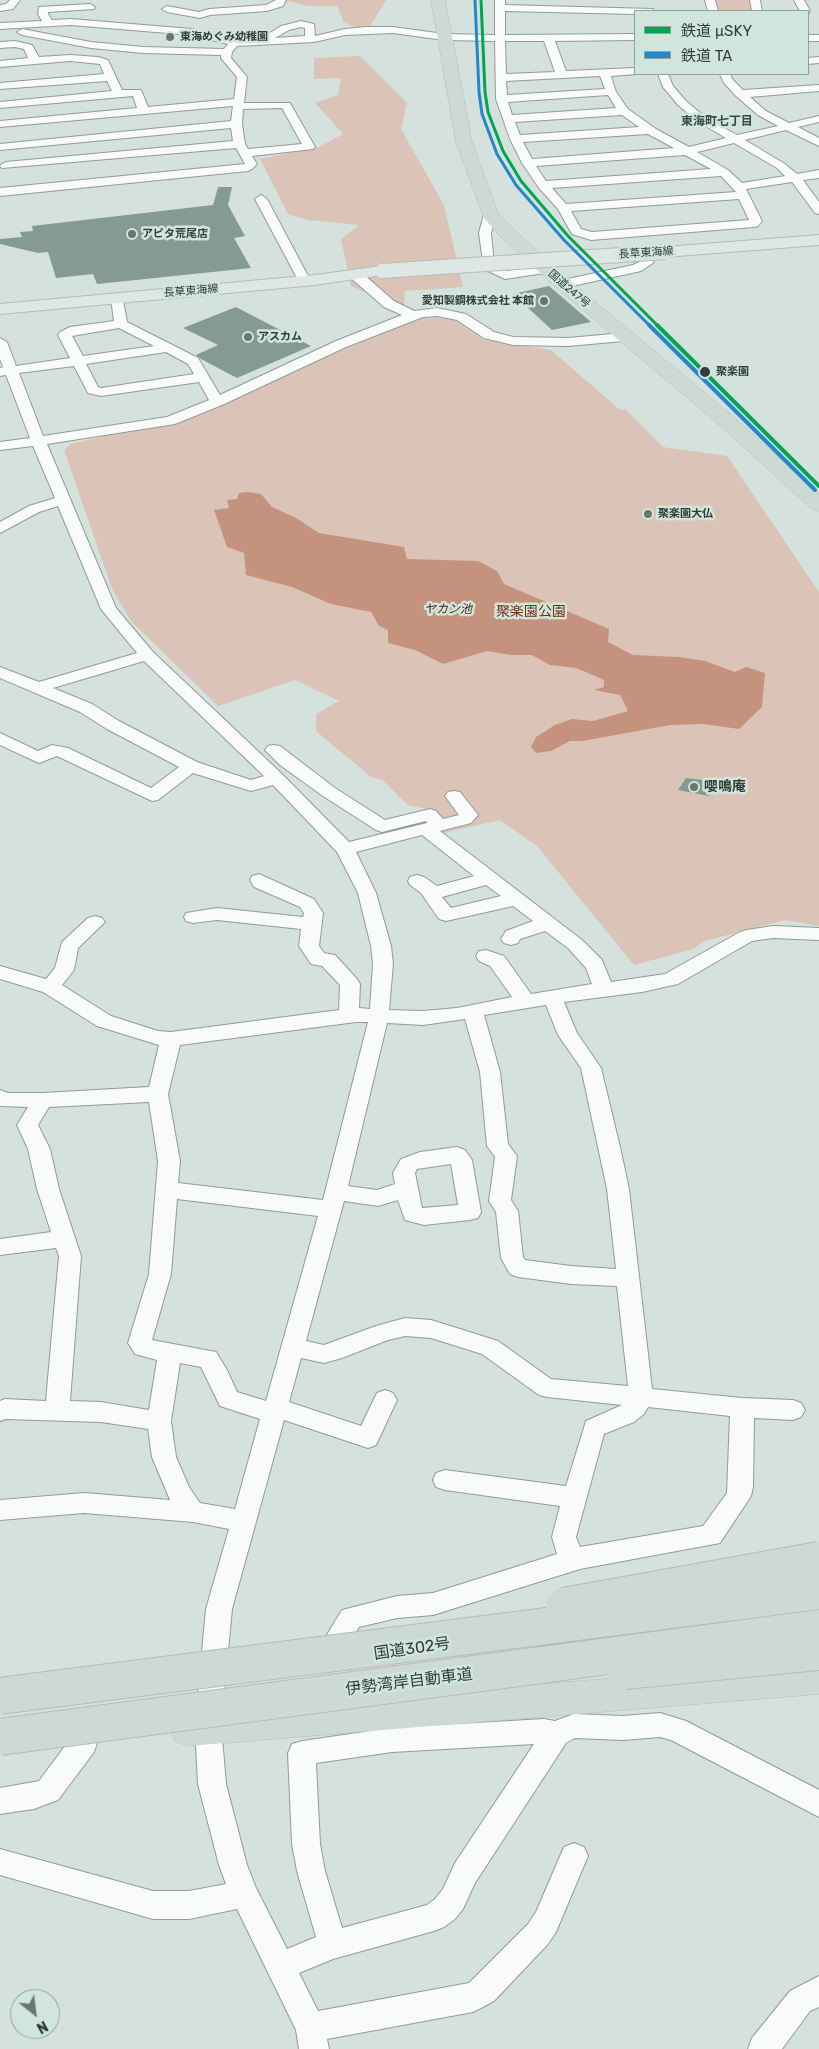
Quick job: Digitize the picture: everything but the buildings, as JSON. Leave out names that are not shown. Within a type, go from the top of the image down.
[{"type":"highway","name":"国道247号","points":[[438,0],[464,142],[490,214],[505,231],[563,284],[624,337],[722,417],[819,505]]},
{"type":"highway","points":[[214,1676],[819,1560]]},
{"type":"highway","name":"国道302号","points":[[0,1706],[214,1676],[322,1664],[375,1654],[502,1637],[771,1574],[819,1560]]},
{"type":"highway","points":[[0,1696],[214,1676],[552,1626],[819,1591]]},
{"type":"highway","name":"伊勢湾岸自動車道","points":[[0,1737],[819,1628]]},
{"type":"highway","points":[[139,1717],[819,1652]]},
{"type":"highway","points":[[0,1755],[208,1726],[389,1727],[608,1694],[819,1678]]},
{"type":"main road","name":"長草東海線","points":[[0,304],[302,276],[819,240]]},
{"type":"main road","name":"長草東海線","points":[[0,309],[357,276],[382,271]]},
{"type":"street","points":[[0,8],[9,7],[15,0]]},
{"type":"street","points":[[181,0],[178,5],[163,11],[200,16],[209,12],[222,20],[288,19],[310,26],[310,39]]},
{"type":"street","points":[[222,20],[279,4],[281,0]]},
{"type":"street","points":[[49,24],[43,14],[43,9],[47,4],[92,3],[88,24]]},
{"type":"street","points":[[604,72],[611,92],[624,111],[650,130],[724,172],[742,191],[756,221],[754,223],[636,233],[584,235],[576,231],[563,208],[542,185],[528,163],[516,139],[502,99],[501,4],[590,4],[641,10]]},
{"type":"street","points":[[91,45],[119,30],[131,28],[147,17]]},
{"type":"street","points":[[277,33],[275,31],[276,23],[288,19]]},
{"type":"street","points":[[10,178],[248,167],[251,164],[242,149],[236,124],[242,77],[226,58],[228,46],[222,20]]},
{"type":"street","points":[[0,28],[65,23],[192,32],[228,46]]},
{"type":"street","points":[[0,45],[15,44],[28,47],[62,30],[65,23]]},
{"type":"street","points":[[264,42],[290,25],[304,24]]},
{"type":"street","points":[[0,28],[91,45],[143,50],[228,46],[310,39],[366,30],[393,30],[444,37],[634,37]]},
{"type":"street","points":[[548,37],[562,75]]},
{"type":"street","points":[[28,47],[35,61]]},
{"type":"street","points":[[0,64],[70,58],[98,60],[104,62],[118,93]]},
{"type":"street","points":[[501,78],[634,71]]},
{"type":"street","points":[[663,75],[668,86],[682,103],[701,118],[782,166],[819,210]]},
{"type":"street","points":[[725,75],[728,81],[740,94],[762,113],[819,143]]},
{"type":"street","points":[[0,86],[111,77]]},
{"type":"street","points":[[740,94],[819,88]]},
{"type":"street","points":[[0,104],[137,92],[144,111]]},
{"type":"street","points":[[502,99],[611,92]]},
{"type":"street","points":[[0,124],[238,104],[286,105],[309,147],[242,149],[10,178],[0,192]]},
{"type":"street","points":[[508,119],[624,111]]},
{"type":"street","points":[[528,163],[687,151],[819,119]]},
{"type":"street","points":[[10,178],[0,146],[236,124]]},
{"type":"street","points":[[516,139],[650,130]]},
{"type":"street","points":[[542,185],[724,172]]},
{"type":"street","points":[[563,208],[742,191],[819,174]]},
{"type":"street","points":[[261,199],[302,276]]},
{"type":"street","points":[[490,214],[486,233],[488,266],[505,275],[547,269]]},
{"type":"street","points":[[563,284],[637,268],[648,263],[636,233]]},
{"type":"street","points":[[357,276],[389,304],[412,315]]},
{"type":"street","points":[[117,298],[121,324]]},
{"type":"street","points":[[0,446],[109,432],[170,421],[218,402],[342,344],[412,315],[437,312],[462,317],[489,335],[520,342],[568,342],[624,337]]},
{"type":"street","points":[[203,377],[93,390],[66,335],[70,332],[121,324],[193,361],[203,377],[218,402]]},
{"type":"street","points":[[0,342],[6,371],[64,500],[109,609],[147,655],[276,778],[345,849],[367,893],[381,946],[383,964],[379,1017],[333,1201],[219,1609],[208,1726],[212,1784],[231,1858],[244,1894],[281,1966],[312,2038],[473,1997],[484,1991],[538,1934],[546,1922],[574,1856]]},
{"type":"street","points":[[6,371],[168,348]]},
{"type":"street","points":[[0,528],[34,509],[64,500]]},
{"type":"street","points":[[40,687],[147,655]]},
{"type":"street","points":[[0,672],[40,687],[86,708],[121,730],[191,766],[251,786],[276,778]]},
{"type":"street","points":[[0,738],[39,758],[52,750],[62,752],[152,796],[191,766]]},
{"type":"street","points":[[274,750],[329,792],[382,826],[430,815],[432,827],[484,874],[574,944],[595,964],[604,989]]},
{"type":"street","points":[[345,849],[465,819],[469,815],[454,796]]},
{"type":"street","points":[[484,874],[483,880],[430,894],[446,915],[516,898]]},
{"type":"street","points":[[259,880],[260,883],[306,903],[314,913],[309,946],[318,959],[328,960],[350,984],[349,1016]]},
{"type":"street","points":[[418,881],[434,893]]},
{"type":"street","points":[[193,917],[217,914],[311,924]]},
{"type":"street","points":[[50,988],[64,970],[70,946],[95,922]]},
{"type":"street","points":[[511,939],[513,935],[548,923]]},
{"type":"street","points":[[0,972],[50,988],[104,1021],[157,1038],[171,1039],[349,1016],[423,1018],[457,1015],[670,979],[747,936],[773,932],[819,934]]},
{"type":"street","points":[[486,956],[497,961],[526,1002]]},
{"type":"street","points":[[553,998],[568,1035],[591,1068],[618,1189],[641,1397],[636,1407],[626,1415],[594,1428],[564,1537],[571,1561]]},
{"type":"street","points":[[472,1011],[490,1072],[498,1146],[506,1156],[500,1201],[508,1210],[512,1258],[518,1268],[572,1275],[628,1278]]},
{"type":"street","points":[[171,1039],[158,1094],[168,1161],[160,1274],[140,1343],[143,1348],[208,1359],[219,1377],[228,1399],[238,1404],[274,1410],[368,1438],[385,1400]]},
{"type":"street","points":[[2,1098],[43,1100],[158,1094]]},
{"type":"street","points":[[2,1098],[18,1112],[27,1125],[39,1150],[48,1190],[70,1256],[58,1411]]},
{"type":"street","points":[[27,1125],[43,1100]]},
{"type":"street","points":[[166,1190],[333,1201],[378,1198],[407,1190]]},
{"type":"street","points":[[0,1246],[65,1239]]},
{"type":"street","points":[[293,1347],[324,1354],[391,1330],[405,1327],[431,1329],[490,1347],[538,1384],[547,1388],[742,1408],[793,1410]]},
{"type":"street","points":[[170,1353],[159,1421],[164,1457],[179,1493],[193,1512]]},
{"type":"street","points":[[322,1664],[351,1618],[397,1608],[434,1604],[571,1561],[711,1535],[739,1496],[742,1487],[742,1408]]},
{"type":"street","points":[[0,1411],[5,1409],[101,1412],[159,1421]]},
{"type":"street","points":[[445,1480],[575,1498]]},
{"type":"street","points":[[0,1510],[84,1503],[193,1512],[243,1521]]},
{"type":"street","points":[[375,1654],[389,1727]]},
{"type":"street","points":[[281,1966],[333,1945],[434,1917],[445,1909],[453,1899],[465,1873],[556,1734],[574,1726],[623,1728],[660,1725],[677,1730],[819,1804]]},
{"type":"street","points":[[333,1945],[311,1871],[306,1844],[302,1754],[389,1727],[544,1731],[556,1734]]},
{"type":"street","points":[[0,1801],[34,1796],[48,1791],[84,1743]]},
{"type":"street","points":[[0,1862],[153,1905],[189,1905],[244,1894]]},
{"type":"street","points":[[763,2049],[800,2001],[819,1991]]},
{"type":"green space","points":[[285,0],[386,0],[369,28],[358,29],[344,22],[337,6],[307,6]]},
{"type":"green space","points":[[714,0],[751,0],[754,10],[716,10]]},
{"type":"green space","points":[[360,56],[407,103],[401,129],[444,205],[463,287],[405,291],[404,309],[351,286],[341,239],[359,225],[308,220],[288,214],[260,159],[319,147],[343,134],[315,103],[338,95],[341,78],[314,79],[314,58]]},
{"type":"green space","name":"聚楽園公園","points":[[424,318],[445,318],[461,322],[484,340],[551,350],[619,409],[626,410],[663,447],[727,456],[819,592],[819,926],[785,920],[705,941],[693,949],[634,965],[537,846],[500,820],[444,833],[436,811],[408,805],[382,780],[371,777],[316,731],[316,714],[339,701],[295,680],[218,706],[131,621],[112,589],[64,450],[71,444],[170,421]]},
{"type":"water","name":"ヤカン池","points":[[239,493],[261,494],[272,507],[296,518],[319,533],[404,547],[407,559],[478,561],[497,571],[504,584],[609,629],[608,642],[633,655],[679,657],[705,661],[735,672],[746,667],[765,673],[762,707],[739,729],[703,724],[670,725],[583,741],[570,741],[551,751],[536,753],[531,747],[536,737],[555,725],[572,719],[593,721],[628,711],[620,695],[594,690],[604,687],[604,680],[576,668],[550,665],[532,655],[511,655],[487,651],[443,664],[415,650],[388,643],[388,630],[379,626],[371,612],[331,604],[292,587],[246,575],[244,553],[227,547],[214,510],[229,508],[227,500],[237,499]]},
{"type":"rail line","name":"TA","points":[[475,0],[479,92],[482,114],[497,154],[516,185],[564,240],[815,490]]},
{"type":"rail line","name":"μSKY","points":[[481,0],[485,92],[488,112],[503,151],[521,181],[568,236],[819,486]]},
{"type":"place","name":"東海めぐみ幼稚園","points":[[170,37]]},
{"type":"place","name":"アピタ荒尾店","points":[[132,234]]},
{"type":"place","name":"愛知製鋼株式会社 本館","points":[[544,301]]},
{"type":"place","name":"アスカム","points":[[248,337]]},
{"type":"place","name":"聚楽園","points":[[705,372]]},
{"type":"place","name":"聚楽園大仏","points":[[648,514]]},
{"type":"place","name":"嚶鳴庵","points":[[694,787]]},
{"type":"district","name":"東海町七丁目","points":[[717,122]]}]
